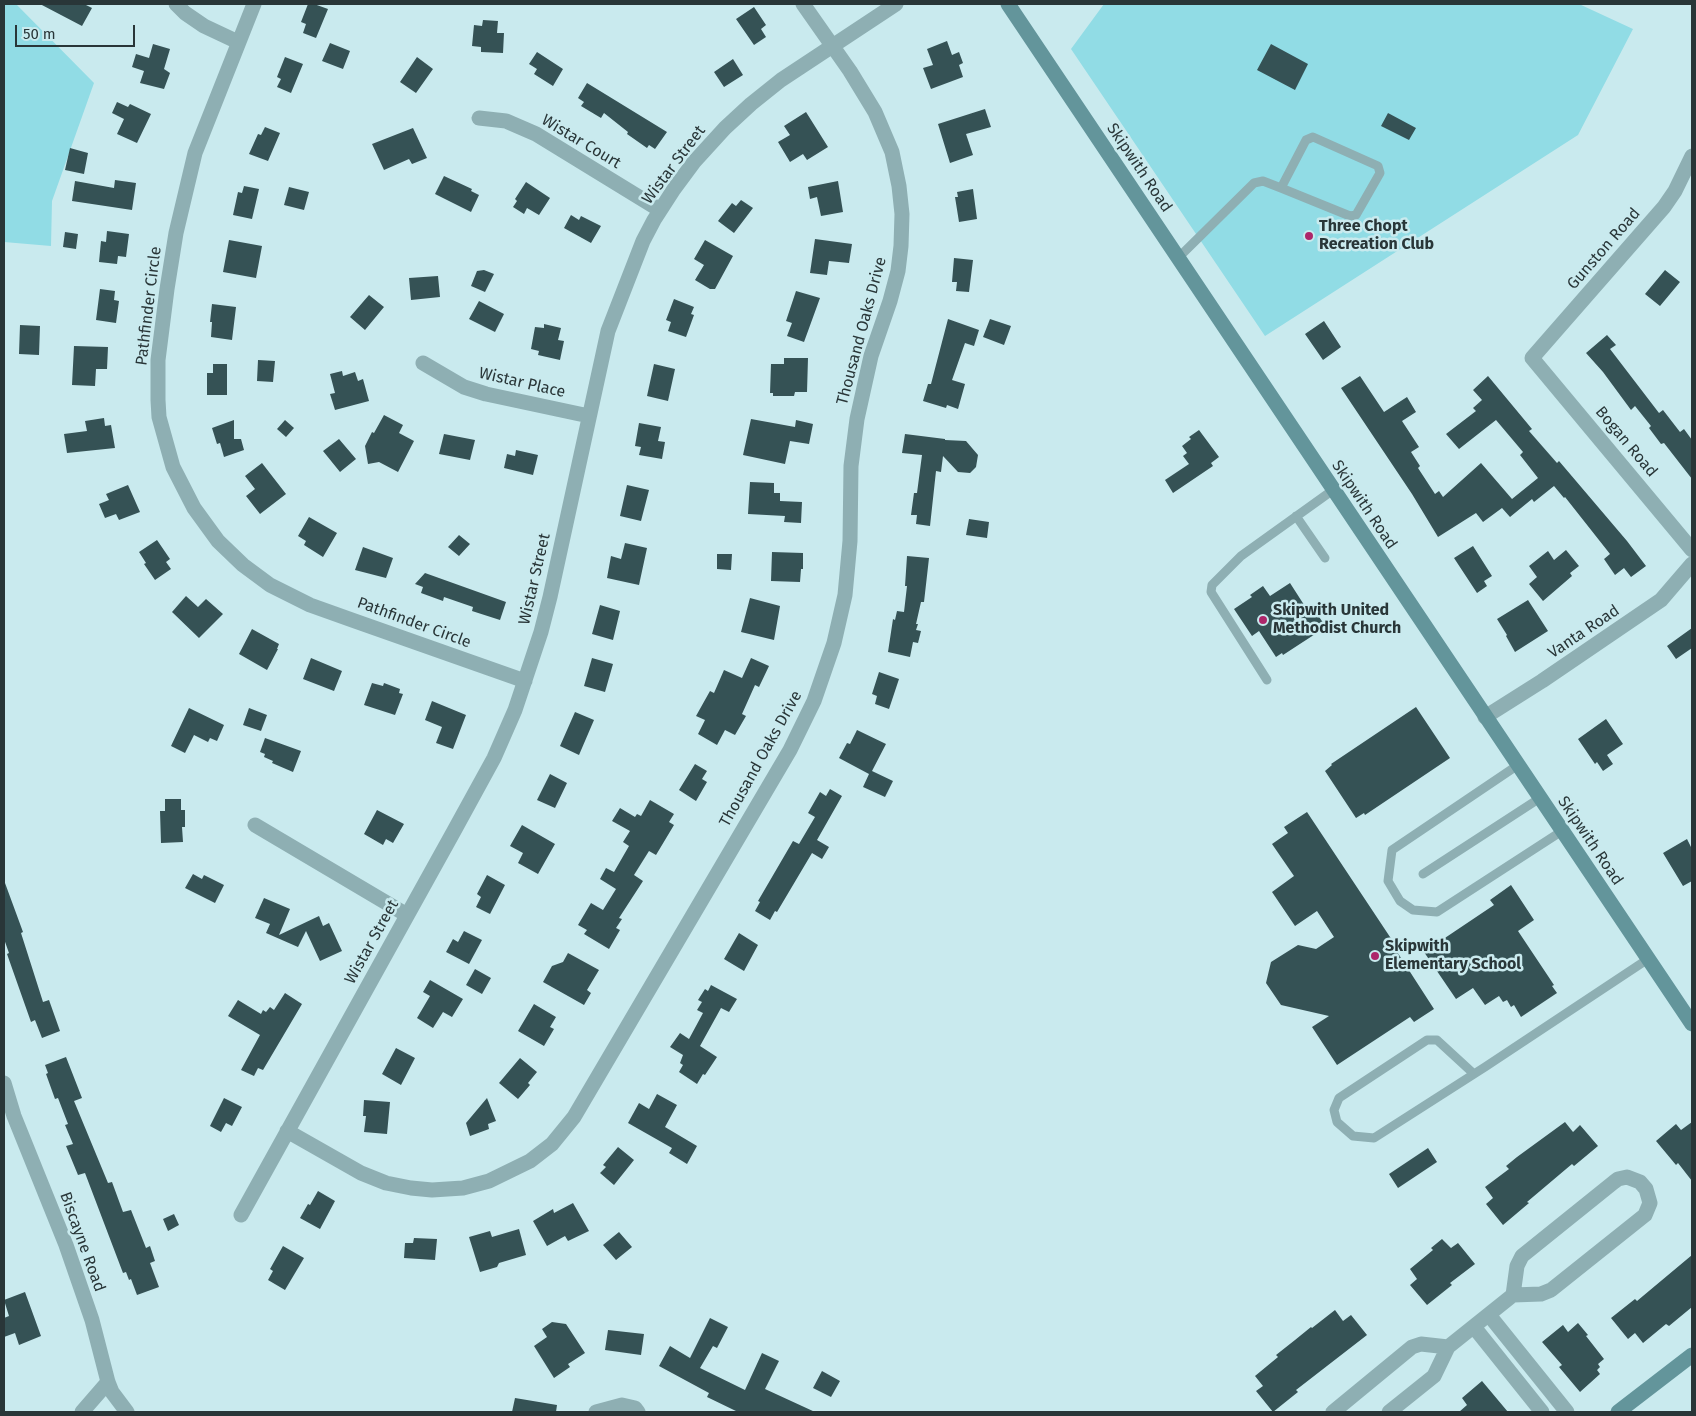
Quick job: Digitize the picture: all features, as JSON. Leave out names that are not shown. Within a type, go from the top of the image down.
[{"type":"main road","name":"Skipwith Road","points":[[1008,4],[1692,1024]]},
{"type":"main road","points":[[1618,1412],[1692,1355]]},
{"type":"street","points":[[176,4],[185,13],[204,26],[238,42]]},
{"type":"street","name":"Pathfinder Circle","points":[[254,4],[195,154],[176,233],[158,360],[159,417],[173,466],[194,508],[218,541],[243,565],[270,585],[310,604],[352,620],[525,681]]},
{"type":"street","points":[[803,4],[832,46]]},
{"type":"street","name":"Wistar Street","points":[[241,1215],[494,758],[515,710],[541,632],[550,598],[608,331],[643,241],[660,210],[694,162],[724,128],[781,80],[896,4]]},
{"type":"street","name":"Thousand Oaks Drive","points":[[288,1131],[361,1173],[386,1183],[432,1190],[463,1188],[496,1179],[530,1161],[552,1144],[574,1117],[800,731],[822,682],[834,643],[845,595],[850,541],[851,466],[857,419],[871,356],[898,271],[901,246],[902,214],[892,152],[874,112],[832,46]]},
{"type":"street","name":"Wistar Court","points":[[479,118],[506,121],[536,134],[660,210]]},
{"type":"street","name":"Gunston Road","points":[[1532,358],[1664,207],[1675,191],[1692,156]]},
{"type":"street","name":"Bogan Road","points":[[1532,358],[1692,550]]},
{"type":"street","name":"Wistar Place","points":[[424,363],[464,387],[486,394],[589,416]]},
{"type":"street","name":"Vanta Road","points":[[1485,716],[1542,681],[1661,600],[1692,564]]},
{"type":"street","points":[[255,825],[407,915]]},
{"type":"street","name":"Biscayne Road","points":[[4,1083],[14,1116],[66,1245],[89,1311],[108,1382],[112,1392],[127,1412]]},
{"type":"street","points":[[1389,1412],[1434,1376],[1448,1347],[1513,1295],[1541,1294],[1551,1290],[1645,1215],[1650,1203],[1646,1189],[1640,1182],[1627,1177],[1614,1182],[1522,1256],[1517,1266],[1513,1295]]},
{"type":"street","points":[[1489,1315],[1567,1412]]},
{"type":"street","points":[[1474,1327],[1542,1412]]},
{"type":"street","points":[[1333,1412],[1412,1347],[1422,1344],[1448,1347]]},
{"type":"street","points":[[82,1412],[108,1382]]},
{"type":"street","points":[[596,1412],[622,1404],[635,1408],[638,1412]]},
{"type":"lane","points":[[1178,258],[1254,183],[1263,181],[1350,216],[1356,216],[1380,173],[1378,166],[1313,137],[1306,140],[1281,188]]},
{"type":"lane","points":[[1267,680],[1211,592],[1212,585],[1241,556],[1333,490]]},
{"type":"lane","points":[[1296,516],[1325,558]]},
{"type":"lane","points":[[1518,766],[1392,850],[1388,881],[1400,901],[1414,910],[1437,912],[1562,831]]},
{"type":"lane","points":[[1423,874],[1540,798]]},
{"type":"lane","points":[[1474,1074],[1437,1040],[1427,1040],[1339,1098],[1334,1110],[1337,1122],[1353,1136],[1374,1138],[1474,1074],[1648,958]]},
{"type":"shaded area","points":[[4,4],[16,4],[94,83],[52,201],[51,246],[4,242]]},
{"type":"shaded area","name":"Three Chopt Recreation Club","points":[[1104,4],[1579,4],[1633,29],[1578,135],[1265,336],[1071,49]]},
{"type":"building","points":[[40,4],[84,4],[92,8],[82,26]]},
{"type":"building","points":[[308,4],[328,9],[316,38],[303,33],[306,24],[301,22]]},
{"type":"building","points":[[754,7],[766,25],[761,29],[766,37],[754,45],[736,19]]},
{"type":"building","points":[[483,20],[498,21],[497,33],[504,33],[503,53],[481,52],[481,47],[472,46],[474,25],[482,26]]},
{"type":"building","points":[[947,41],[952,55],[959,52],[963,63],[959,65],[963,77],[931,89],[923,68],[933,65],[927,49]]},
{"type":"building","points":[[330,43],[350,51],[343,69],[322,61]]},
{"type":"building","points":[[153,44],[170,49],[164,69],[170,73],[164,89],[140,83],[144,71],[132,67],[136,54],[149,58]]},
{"type":"building","points":[[1271,44],[1308,64],[1295,90],[1257,70]]},
{"type":"building","points":[[537,52],[563,69],[553,86],[534,74],[537,69],[529,64]]},
{"type":"building","points":[[285,57],[303,64],[291,93],[277,87],[281,79],[277,77]]},
{"type":"building","points":[[417,57],[433,69],[416,93],[400,82]]},
{"type":"building","points":[[733,59],[743,75],[724,87],[714,72]]},
{"type":"building","points":[[587,83],[667,132],[655,149],[649,145],[647,148],[627,134],[628,132],[604,113],[601,118],[581,106],[584,102],[578,98]]},
{"type":"building","points":[[117,102],[128,107],[130,104],[151,114],[137,143],[117,134],[124,119],[112,113]]},
{"type":"building","points":[[985,109],[991,127],[966,134],[973,155],[950,163],[938,124]]},
{"type":"building","points":[[806,112],[828,147],[807,160],[803,154],[790,162],[778,142],[790,135],[784,126]]},
{"type":"building","points":[[1388,113],[1416,128],[1409,140],[1381,126]]},
{"type":"building","points":[[265,127],[280,133],[268,161],[249,154],[258,134],[261,135]]},
{"type":"building","points":[[413,128],[427,158],[412,164],[409,159],[384,170],[372,144]]},
{"type":"building","points":[[70,148],[88,153],[84,174],[65,170]]},
{"type":"building","points":[[444,176],[472,189],[471,191],[479,195],[471,212],[435,194]]},
{"type":"building","points":[[115,180],[136,183],[132,210],[72,201],[75,181],[114,188]]},
{"type":"building","points":[[838,181],[843,212],[821,216],[817,197],[810,199],[808,187]]},
{"type":"building","points":[[526,182],[550,198],[539,215],[527,208],[524,214],[513,207],[517,201],[515,199]]},
{"type":"building","points":[[244,186],[259,189],[252,219],[233,215],[238,192],[242,193]]},
{"type":"building","points":[[289,187],[309,192],[304,210],[284,205]]},
{"type":"building","points":[[973,189],[977,219],[959,222],[955,197],[958,197],[957,192]]},
{"type":"building","points":[[741,200],[753,208],[734,233],[718,221],[732,203],[736,206]]},
{"type":"building","points":[[571,215],[579,220],[581,216],[601,226],[591,243],[564,228]]},
{"type":"building","points":[[107,231],[129,234],[126,257],[118,256],[117,264],[99,262],[101,241],[106,242]]},
{"type":"building","points":[[65,232],[78,234],[76,249],[63,247]]},
{"type":"building","points":[[815,239],[852,244],[849,263],[829,261],[827,275],[810,273]]},
{"type":"building","points":[[229,240],[262,246],[256,278],[223,272]]},
{"type":"building","points":[[705,240],[733,256],[715,289],[710,289],[695,280],[704,265],[694,259]]},
{"type":"building","points":[[954,258],[973,260],[969,292],[956,291],[957,282],[952,282]]},
{"type":"building","points":[[484,270],[494,274],[485,292],[471,286],[477,271]]},
{"type":"building","points":[[1665,270],[1680,282],[1660,306],[1645,294]]},
{"type":"building","points":[[438,276],[440,297],[411,300],[409,278]]},
{"type":"building","points":[[100,289],[115,291],[114,300],[119,301],[116,323],[96,320]]},
{"type":"building","points":[[796,291],[820,298],[804,342],[787,336],[792,323],[786,321]]},
{"type":"building","points":[[369,295],[384,307],[365,330],[350,317]]},
{"type":"building","points":[[674,299],[694,307],[691,314],[694,315],[686,337],[668,331],[671,322],[666,320]]},
{"type":"building","points":[[479,301],[504,314],[495,332],[469,319]]},
{"type":"building","points":[[212,304],[236,307],[232,340],[211,337]]},
{"type":"building","points":[[948,319],[979,330],[974,346],[965,343],[952,380],[965,384],[958,409],[947,405],[946,408],[923,401],[928,384],[931,384]]},
{"type":"building","points":[[990,319],[1011,326],[1004,345],[983,337]]},
{"type":"building","points":[[1324,321],[1341,347],[1323,360],[1305,334]]},
{"type":"building","points":[[544,324],[561,328],[558,340],[564,341],[560,360],[538,355],[539,351],[531,349],[535,327],[544,328]]},
{"type":"building","points":[[20,325],[40,326],[39,355],[19,354]]},
{"type":"building","points":[[1607,335],[1616,345],[1610,349],[1659,413],[1663,410],[1680,432],[1684,429],[1692,440],[1692,479],[1664,443],[1661,444],[1649,428],[1651,426],[1635,406],[1631,410],[1603,372],[1586,353]]},
{"type":"building","points":[[74,346],[108,347],[107,369],[96,369],[95,386],[72,385]]},
{"type":"building","points":[[784,358],[808,358],[807,392],[795,392],[794,396],[773,396],[773,393],[770,393],[771,364],[784,364]]},
{"type":"building","points":[[258,360],[275,361],[273,382],[257,381]]},
{"type":"building","points":[[213,364],[227,364],[227,395],[207,395],[207,373],[213,373]]},
{"type":"building","points":[[654,364],[675,369],[668,401],[647,396]]},
{"type":"building","points":[[342,371],[343,376],[355,372],[358,381],[363,379],[369,401],[335,410],[330,394],[335,393],[330,374]]},
{"type":"building","points":[[1360,376],[1384,412],[1407,397],[1416,412],[1402,421],[1419,447],[1411,452],[1420,466],[1418,468],[1435,494],[1439,491],[1443,497],[1481,463],[1512,499],[1538,478],[1520,455],[1523,452],[1496,420],[1459,449],[1446,434],[1476,411],[1473,408],[1482,400],[1473,390],[1488,376],[1532,429],[1529,431],[1557,463],[1559,461],[1646,566],[1631,577],[1624,568],[1615,575],[1604,559],[1610,554],[1554,486],[1534,502],[1532,499],[1510,517],[1502,508],[1483,522],[1476,513],[1438,537],[1412,494],[1341,388]]},
{"type":"building","points":[[384,415],[403,425],[399,433],[414,441],[398,472],[379,462],[368,464],[365,446]]},
{"type":"building","points":[[104,418],[105,426],[111,425],[115,448],[67,453],[64,434],[87,431],[85,421]]},
{"type":"building","points":[[751,419],[795,427],[796,420],[813,424],[809,444],[790,441],[785,464],[743,455]]},
{"type":"building","points":[[234,420],[234,439],[241,439],[244,450],[224,457],[220,443],[217,444],[212,428]]},
{"type":"building","points":[[285,420],[294,428],[286,437],[277,429]]},
{"type":"building","points":[[639,423],[661,427],[658,441],[665,442],[662,459],[639,455],[641,447],[635,446]]},
{"type":"building","points":[[1199,430],[1219,457],[1211,463],[1213,466],[1173,493],[1165,480],[1189,464],[1183,456],[1187,453],[1182,446],[1191,439],[1189,437]]},
{"type":"building","points":[[444,434],[475,440],[470,460],[439,454]]},
{"type":"building","points":[[905,434],[966,441],[978,455],[976,467],[970,473],[958,472],[943,456],[941,472],[936,471],[930,526],[916,524],[917,515],[911,515],[914,493],[917,493],[922,455],[902,453]]},
{"type":"building","points":[[339,439],[356,459],[340,472],[323,451]]},
{"type":"building","points":[[516,450],[538,455],[533,475],[504,468],[507,454],[515,456]]},
{"type":"building","points":[[262,463],[286,494],[260,514],[246,496],[255,489],[245,476]]},
{"type":"building","points":[[750,482],[774,483],[774,493],[780,493],[780,501],[802,502],[801,523],[784,522],[785,516],[748,514]]},
{"type":"building","points":[[128,485],[140,512],[119,520],[116,514],[105,518],[99,504],[109,500],[106,494]]},
{"type":"building","points":[[627,485],[649,490],[641,521],[620,516]]},
{"type":"building","points":[[309,517],[337,533],[323,557],[304,545],[306,541],[298,536]]},
{"type":"building","points":[[969,519],[989,522],[987,538],[966,535]]},
{"type":"building","points":[[459,535],[470,544],[459,556],[448,547]]},
{"type":"building","points":[[157,540],[170,559],[166,562],[171,569],[155,580],[144,564],[146,563],[139,552]]},
{"type":"building","points":[[625,543],[647,548],[639,585],[607,578],[611,556],[621,559]]},
{"type":"building","points":[[1473,546],[1492,576],[1484,581],[1487,586],[1477,593],[1454,558]]},
{"type":"building","points":[[363,547],[393,558],[386,578],[355,570]]},
{"type":"building","points":[[1566,550],[1579,566],[1570,573],[1572,576],[1543,601],[1529,584],[1537,577],[1529,566],[1548,551],[1554,560]]},
{"type":"building","points":[[772,552],[803,553],[803,569],[801,569],[800,582],[771,581]]},
{"type":"building","points":[[717,554],[732,554],[731,570],[717,569]]},
{"type":"building","points":[[907,556],[929,558],[924,602],[921,602],[916,624],[918,624],[916,630],[921,631],[918,643],[913,642],[910,657],[888,652],[893,619],[895,620],[897,611],[904,612],[907,586],[905,586]]},
{"type":"building","points":[[425,573],[506,602],[500,620],[472,611],[473,607],[444,597],[443,601],[421,593],[423,587],[415,584]]},
{"type":"building","name":"Skipwith United Methodist Church","points":[[1290,583],[1308,611],[1313,608],[1326,627],[1283,655],[1282,653],[1276,657],[1259,631],[1252,636],[1234,609],[1252,597],[1250,595],[1263,586],[1270,596]]},
{"type":"building","points":[[186,596],[198,607],[206,599],[223,614],[199,638],[172,612]]},
{"type":"building","points":[[750,598],[780,606],[774,640],[741,632]]},
{"type":"building","points":[[1528,600],[1548,631],[1515,652],[1497,619]]},
{"type":"building","points":[[600,605],[620,611],[613,640],[592,634]]},
{"type":"building","points":[[1692,628],[1692,648],[1676,659],[1667,646]]},
{"type":"building","points":[[252,629],[279,644],[267,670],[239,654]]},
{"type":"building","points":[[311,658],[342,671],[334,691],[303,679]]},
{"type":"building","points":[[592,658],[613,664],[605,692],[584,686]]},
{"type":"building","points":[[751,658],[769,666],[759,687],[755,685],[742,714],[746,716],[735,735],[725,730],[717,745],[698,734],[705,720],[696,716],[710,691],[714,693],[724,670],[742,678]]},
{"type":"building","points":[[879,672],[899,679],[889,709],[875,704],[877,696],[872,694]]},
{"type":"building","points":[[372,683],[383,686],[384,683],[400,689],[399,693],[403,694],[395,715],[364,705]]},
{"type":"building","points":[[432,701],[466,715],[453,749],[436,743],[442,727],[425,720]]},
{"type":"building","points":[[1416,707],[1450,758],[1365,815],[1364,813],[1356,818],[1325,771],[1331,764]]},
{"type":"building","points":[[189,708],[224,725],[217,741],[210,738],[208,742],[194,735],[185,753],[171,746]]},
{"type":"building","points":[[249,708],[267,715],[261,731],[243,725]]},
{"type":"building","points":[[575,712],[594,720],[579,755],[560,746]]},
{"type":"building","points":[[1606,719],[1623,744],[1607,755],[1613,764],[1603,771],[1597,762],[1595,764],[1578,739]]},
{"type":"building","points":[[857,730],[886,744],[872,771],[893,781],[885,797],[863,787],[869,774],[839,758],[847,743],[850,744]]},
{"type":"building","points":[[265,738],[301,751],[293,772],[272,763],[273,761],[264,757],[265,754],[260,752]]},
{"type":"building","points":[[695,764],[707,771],[702,779],[707,782],[696,801],[679,790]]},
{"type":"building","points":[[550,774],[567,783],[555,808],[537,800]]},
{"type":"building","points":[[830,789],[842,796],[817,840],[829,847],[822,859],[812,853],[777,912],[775,911],[770,920],[755,911],[760,902],[758,901],[793,841],[799,844],[815,817],[808,813],[820,792],[826,796]]},
{"type":"building","points":[[165,799],[181,799],[181,810],[185,810],[185,827],[182,827],[183,842],[161,843],[160,811],[165,811]]},
{"type":"building","points":[[650,800],[674,814],[669,822],[674,825],[656,855],[649,851],[634,875],[643,881],[619,918],[622,919],[616,928],[620,930],[609,949],[584,934],[587,930],[578,925],[591,903],[603,910],[616,889],[600,879],[606,868],[614,872],[629,846],[623,842],[630,831],[612,821],[620,808],[635,817],[637,814],[641,816]]},
{"type":"building","points":[[377,810],[404,824],[393,843],[386,839],[383,845],[364,834]]},
{"type":"building","points":[[1307,812],[1394,943],[1392,944],[1434,1009],[1414,1022],[1410,1017],[1337,1065],[1312,1027],[1329,1016],[1281,1005],[1266,983],[1271,962],[1298,945],[1316,949],[1334,937],[1317,911],[1295,926],[1272,892],[1294,876],[1272,844],[1288,833],[1284,827]]},
{"type":"building","points":[[522,825],[555,844],[538,874],[518,863],[523,853],[510,846]]},
{"type":"building","points":[[1687,839],[1692,849],[1692,881],[1683,886],[1663,853]]},
{"type":"building","points":[[193,874],[202,879],[204,875],[224,885],[215,903],[185,888]]},
{"type":"building","points":[[487,875],[505,885],[490,914],[476,907],[481,897],[477,894]]},
{"type":"building","points":[[4,883],[23,932],[21,933],[43,1002],[49,1000],[60,1031],[42,1038],[35,1020],[31,1022],[7,954],[9,953],[4,939]]},
{"type":"building","points":[[1511,885],[1534,920],[1518,931],[1554,985],[1552,986],[1557,993],[1521,1017],[1514,1005],[1511,1007],[1507,1000],[1503,1002],[1499,996],[1485,1005],[1473,988],[1456,999],[1424,952],[1494,905],[1490,900]]},
{"type":"building","points":[[264,898],[290,909],[279,935],[319,916],[323,926],[329,923],[342,951],[320,961],[306,931],[298,947],[266,933],[270,924],[255,918]]},
{"type":"building","points":[[464,931],[482,940],[469,964],[446,952],[453,939],[458,942]]},
{"type":"building","points":[[739,933],[758,945],[744,971],[724,959]]},
{"type":"building","points":[[568,953],[599,970],[587,990],[591,993],[584,1005],[543,982],[552,966],[563,962]]},
{"type":"building","points":[[475,969],[491,978],[482,994],[466,985]]},
{"type":"building","points":[[430,980],[463,999],[452,1017],[443,1012],[433,1028],[417,1018],[430,996],[423,992]]},
{"type":"building","points":[[711,985],[737,999],[729,1012],[721,1008],[700,1046],[717,1057],[697,1084],[679,1072],[683,1065],[680,1063],[683,1055],[670,1047],[680,1033],[689,1039],[703,1013],[697,1010],[702,1002],[698,1000],[705,989],[708,991]]},
{"type":"building","points":[[285,993],[302,1004],[263,1070],[258,1068],[254,1076],[241,1070],[260,1035],[228,1016],[238,1000],[261,1014],[263,1010],[266,1012],[270,1007],[274,1010]]},
{"type":"building","points":[[534,1004],[556,1017],[550,1027],[554,1029],[544,1046],[518,1031]]},
{"type":"building","points":[[396,1048],[415,1058],[401,1085],[382,1074]]},
{"type":"building","points":[[66,1057],[82,1098],[74,1101],[108,1183],[112,1182],[123,1212],[131,1210],[146,1248],[150,1246],[155,1261],[150,1263],[159,1287],[137,1295],[131,1279],[129,1280],[126,1272],[123,1273],[85,1173],[78,1175],[66,1146],[73,1144],[65,1125],[68,1124],[58,1098],[55,1099],[46,1074],[48,1073],[45,1065]]},
{"type":"building","points":[[520,1058],[537,1072],[528,1083],[530,1085],[518,1099],[499,1083]]},
{"type":"building","points":[[657,1094],[677,1105],[665,1127],[697,1146],[687,1164],[669,1153],[672,1148],[628,1123],[639,1103],[649,1109]]},
{"type":"building","points":[[224,1098],[242,1107],[232,1126],[226,1123],[221,1132],[210,1126]]},
{"type":"building","points":[[487,1098],[496,1121],[488,1124],[489,1129],[470,1136],[466,1123]]},
{"type":"building","points":[[364,1100],[390,1102],[387,1134],[364,1132],[366,1116],[363,1116]]},
{"type":"building","points":[[1565,1122],[1573,1132],[1580,1125],[1598,1146],[1574,1166],[1572,1164],[1503,1225],[1486,1204],[1493,1198],[1485,1187],[1509,1169],[1506,1166],[1517,1157]]},
{"type":"building","points":[[1692,1122],[1692,1181],[1678,1163],[1676,1165],[1656,1141],[1676,1124],[1681,1130]]},
{"type":"building","points":[[618,1147],[634,1160],[614,1185],[600,1173],[606,1167],[603,1165]]},
{"type":"building","points":[[1428,1148],[1437,1162],[1398,1188],[1389,1174]]},
{"type":"building","points":[[318,1191],[335,1201],[320,1229],[300,1218]]},
{"type":"building","points":[[573,1203],[589,1231],[568,1241],[565,1236],[547,1246],[533,1221],[553,1209],[554,1213]]},
{"type":"building","points":[[174,1214],[179,1225],[168,1231],[163,1219]]},
{"type":"building","points":[[519,1229],[526,1255],[499,1263],[497,1267],[480,1272],[469,1237],[490,1231],[492,1237]]},
{"type":"building","points":[[619,1232],[632,1247],[616,1260],[603,1245]]},
{"type":"building","points":[[414,1238],[437,1239],[435,1260],[404,1258],[405,1243],[413,1243]]},
{"type":"building","points":[[1442,1239],[1451,1248],[1458,1243],[1475,1264],[1450,1283],[1452,1285],[1427,1305],[1410,1285],[1417,1279],[1410,1269],[1433,1250],[1431,1248]]},
{"type":"building","points":[[283,1246],[304,1258],[285,1290],[268,1280],[273,1271],[270,1269]]},
{"type":"building","points":[[1692,1255],[1692,1307],[1669,1326],[1666,1324],[1643,1343],[1635,1333],[1628,1339],[1611,1318],[1635,1299],[1637,1301]]},
{"type":"building","points":[[25,1292],[41,1336],[19,1345],[15,1333],[4,1337],[4,1318],[9,1316],[4,1300]]},
{"type":"building","points":[[1335,1310],[1343,1321],[1351,1315],[1367,1335],[1296,1390],[1298,1392],[1273,1412],[1256,1391],[1263,1386],[1255,1376],[1278,1357],[1276,1355]]},
{"type":"building","points":[[710,1318],[728,1327],[717,1348],[713,1346],[700,1368],[745,1390],[762,1353],[779,1361],[765,1389],[815,1412],[738,1412],[707,1397],[709,1393],[659,1366],[670,1346],[690,1358]]},
{"type":"building","points":[[552,1322],[566,1324],[585,1353],[568,1364],[570,1367],[554,1378],[534,1346],[547,1337],[542,1329]]},
{"type":"building","points":[[1578,1323],[1604,1359],[1598,1364],[1600,1367],[1597,1370],[1600,1374],[1580,1392],[1559,1367],[1562,1365],[1542,1342],[1563,1325],[1568,1332]]},
{"type":"building","points":[[608,1330],[644,1334],[641,1355],[605,1350]]},
{"type":"building","points":[[822,1371],[840,1381],[831,1397],[813,1388]]},
{"type":"building","points":[[1482,1381],[1508,1412],[1459,1412],[1467,1405],[1462,1398]]},
{"type":"building","points":[[515,1398],[557,1405],[556,1412],[512,1412]]},
{"type":"place","name":"Three Chopt Recreation Club","points":[[1309,236]]},
{"type":"place","name":"Skipwith United Methodist Church","points":[[1263,620]]},
{"type":"place","name":"Skipwith Elementary School","points":[[1375,956]]}]
